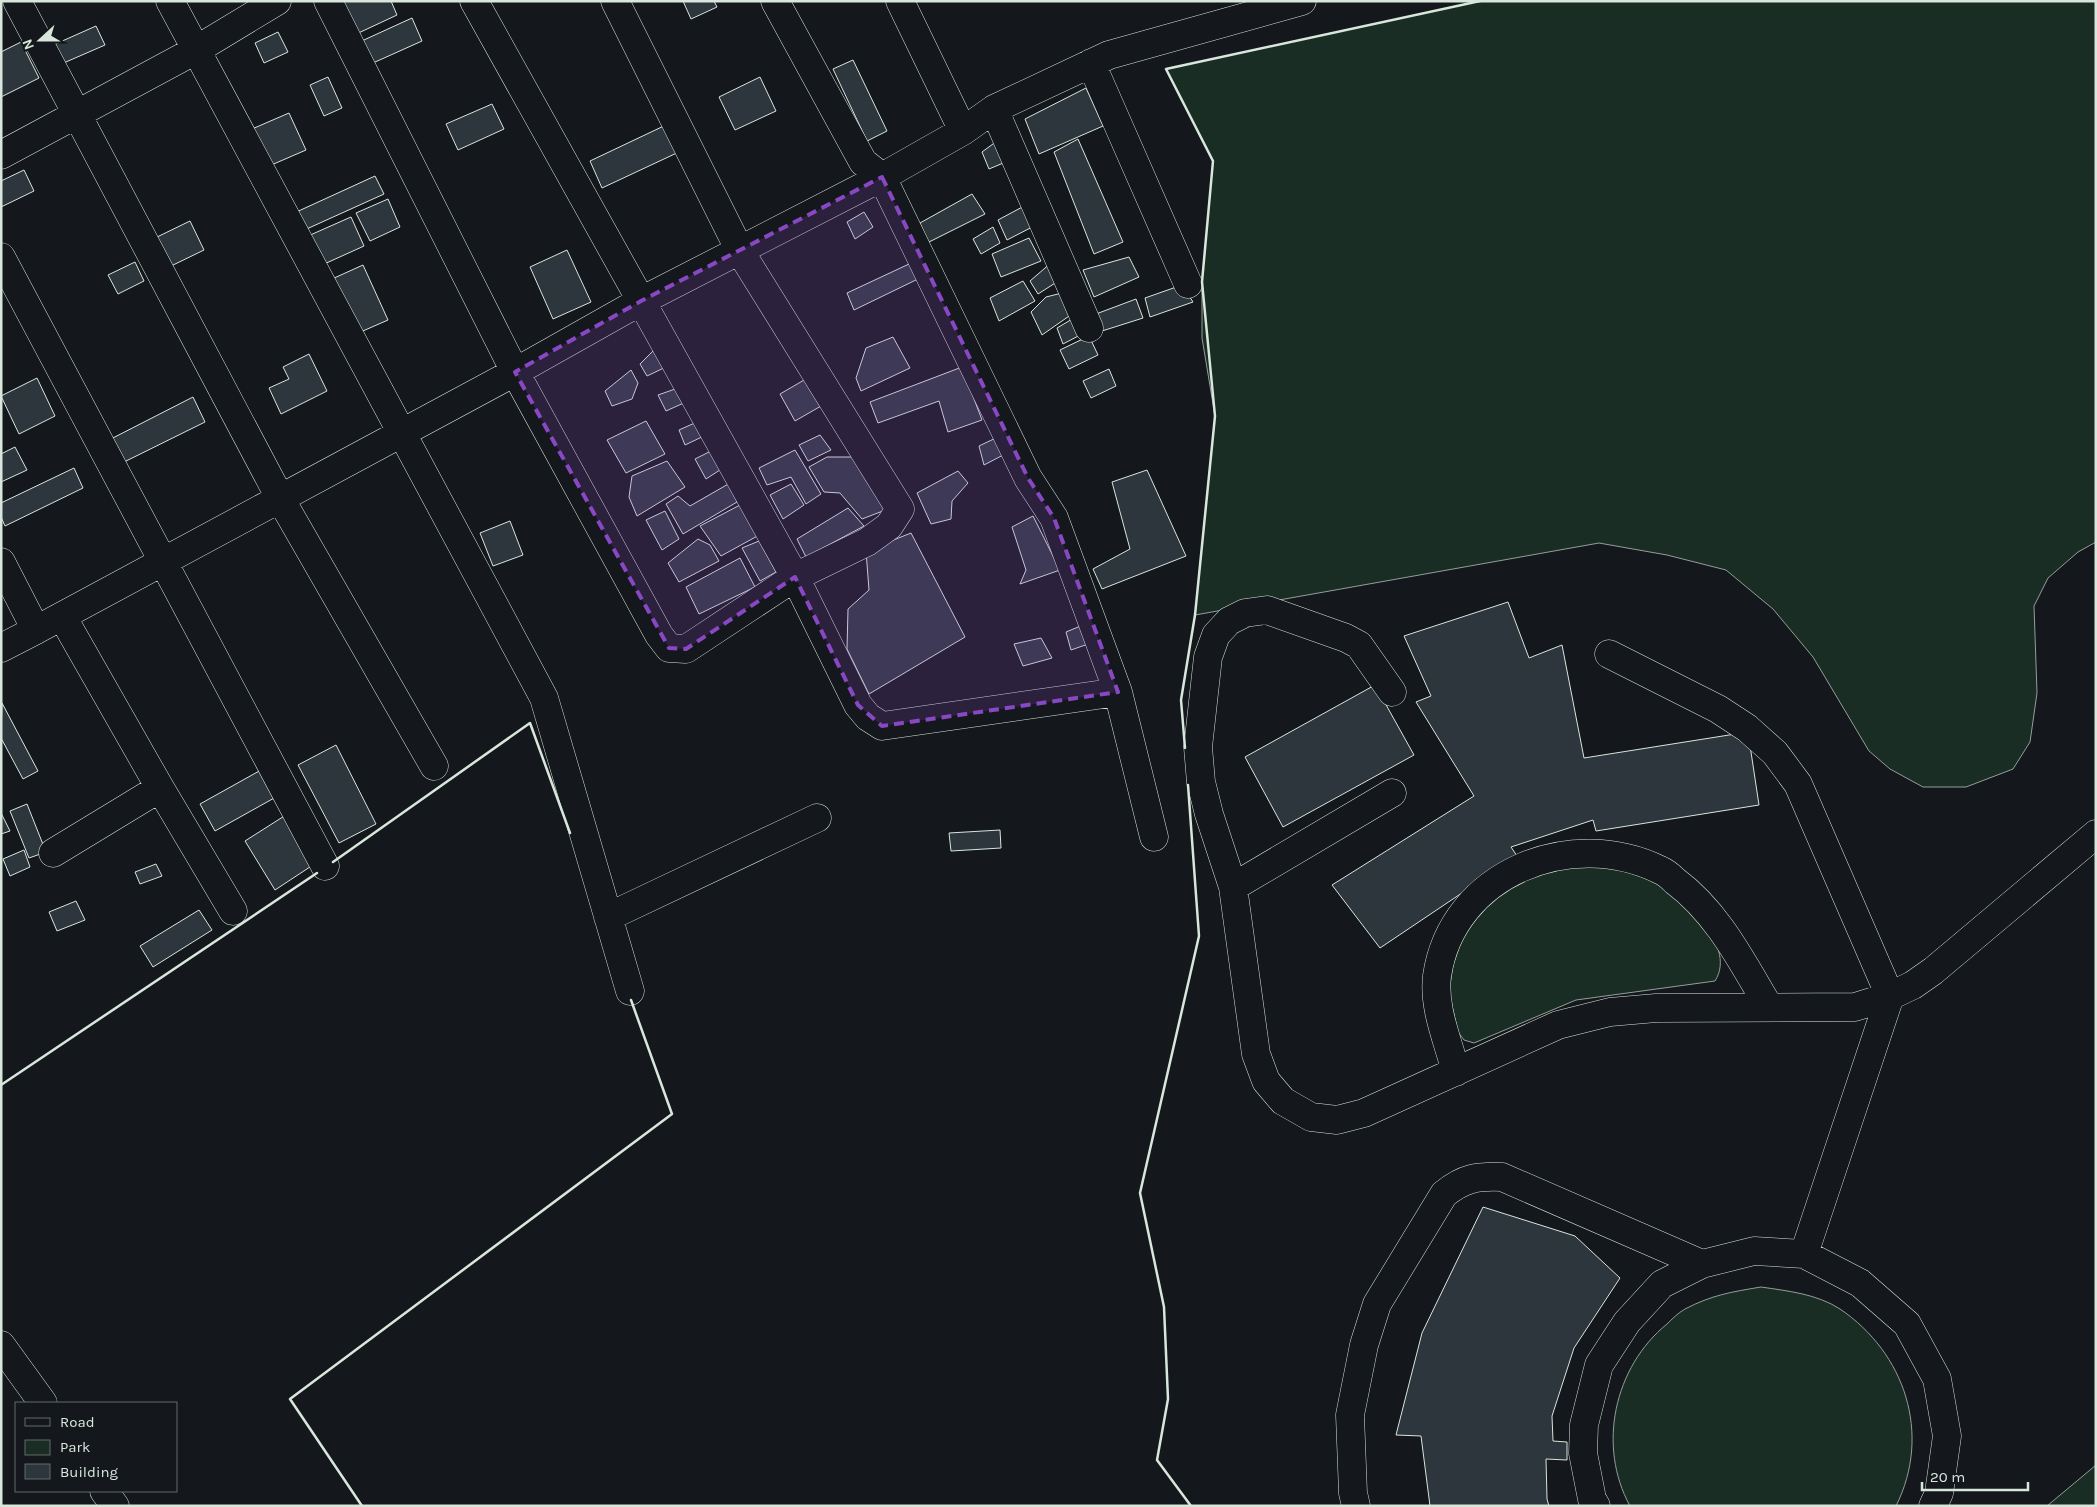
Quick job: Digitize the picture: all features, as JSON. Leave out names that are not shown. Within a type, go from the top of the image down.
[{"type":"street","points":[[17,1],[75,115],[280,498],[434,766]]},
{"type":"street","points":[[170,1],[544,698],[630,991]]},
{"type":"street","points":[[1,155],[196,50],[277,1]]},
{"type":"street","points":[[328,1],[515,372],[659,635],[669,648],[686,649],[795,577],[868,542],[889,526],[900,509],[740,251],[615,1]]},
{"type":"street","points":[[474,1],[795,577],[858,705],[868,717],[882,726],[1118,692]]},
{"type":"street","points":[[775,1],[863,162],[882,178],[1028,478],[1054,518],[1118,692],[1154,837]]},
{"type":"street","points":[[900,1],[963,131]]},
{"type":"street","points":[[1,648],[515,372],[641,301],[882,178],[963,131],[994,109],[1109,54],[1272,5],[1302,1]]},
{"type":"street","points":[[1091,63],[1188,284]]},
{"type":"street","points":[[994,109],[1089,328]]},
{"type":"street","points":[[1,257],[325,866]]},
{"type":"street","points":[[1,562],[36,630]]},
{"type":"street","points":[[1392,692],[1359,645],[1346,638],[1267,610],[1245,613],[1229,621],[1216,635],[1208,657],[1198,747],[1201,782],[1209,814],[1233,887],[1256,1054],[1266,1081],[1283,1101],[1311,1116],[1337,1120],[1364,1113],[1558,1026],[1610,1012],[1656,1008],[1855,1007],[1890,996],[1913,985],[1933,971],[2096,834]]},
{"type":"street","points":[[62,616],[233,911]]},
{"type":"street","points":[[1609,654],[1718,709],[1746,728],[1775,753],[1798,784],[1890,996],[1804,1254]]},
{"type":"street","points":[[53,853],[160,788]]},
{"type":"street","points":[[1233,887],[1392,792]]},
{"type":"street","points":[[608,917],[817,818]]},
{"type":"street","points":[[1456,1072],[1437,1005],[1437,977],[1443,950],[1455,922],[1478,895],[1517,869],[1557,855],[1590,852],[1623,857],[1661,870],[1692,893],[1722,928],[1769,1008]]},
{"type":"street","points":[[1356,1506],[1350,1416],[1364,1344],[1377,1304],[1444,1194],[1458,1182],[1481,1176],[1502,1177],[1702,1264]]},
{"type":"street","points":[[1596,1506],[1592,1499],[1583,1444],[1584,1425],[1598,1364],[1627,1322],[1662,1284],[1702,1264],[1754,1251],[1804,1254],[1860,1283],[1907,1324],[1937,1379],[1947,1436],[1939,1493],[1933,1506]]},
{"type":"street","points":[[1,1345],[42,1402]]},
{"type":"street","points":[[105,1492],[115,1506]]},
{"type":"highlighted area","points":[[882,177],[1028,478],[1054,518],[1118,692],[882,726],[858,705],[795,577],[686,649],[669,648],[515,372],[641,301]]},
{"type":"green space","points":[[1480,1],[2096,1],[2096,542],[2078,552],[2048,578],[2034,606],[2037,693],[2030,742],[2013,769],[1966,787],[1923,787],[1890,769],[1869,751],[1813,657],[1773,609],[1726,570],[1667,555],[1599,543],[1195,615],[1215,416],[1202,338],[1202,282],[1213,162],[1166,69]]},
{"type":"green space","points":[[1605,865],[1646,875],[1659,882],[1687,904],[1712,935],[1719,951],[1720,966],[1715,981],[1576,1000],[1474,1043],[1464,1040],[1458,1032],[1449,992],[1453,965],[1462,939],[1486,905],[1514,881],[1554,867]]},
{"type":"green space","points":[[1761,1287],[1812,1297],[1840,1309],[1863,1327],[1881,1348],[1896,1372],[1906,1397],[1911,1424],[1912,1451],[1907,1479],[1896,1506],[1630,1506],[1620,1483],[1614,1458],[1613,1433],[1616,1409],[1623,1385],[1634,1362],[1649,1342],[1685,1309],[1704,1300]]},
{"type":"green space","points":[[2096,1465],[2096,1506],[2047,1506]]},
{"type":"building","points":[[336,1],[391,1],[397,15],[352,36]]},
{"type":"building","points":[[683,1],[714,1],[717,7],[691,19]]},
{"type":"building","points":[[412,18],[422,41],[364,67],[353,45]]},
{"type":"building","points":[[96,26],[105,45],[59,65],[51,46]]},
{"type":"building","points":[[278,32],[288,52],[264,63],[255,43]]},
{"type":"building","points":[[21,42],[39,78],[1,97],[1,52]]},
{"type":"building","points":[[853,60],[887,131],[867,141],[833,69]]},
{"type":"building","points":[[328,77],[342,108],[324,116],[310,85]]},
{"type":"building","points":[[760,77],[776,111],[735,130],[719,97]]},
{"type":"building","points":[[1086,88],[1103,126],[1039,154],[1025,119]]},
{"type":"building","points":[[492,104],[504,129],[458,150],[446,124]]},
{"type":"building","points":[[289,113],[306,150],[269,166],[252,129]]},
{"type":"building","points":[[668,124],[681,151],[602,188],[590,161]]},
{"type":"building","points":[[1078,139],[1123,242],[1094,254],[1054,152]]},
{"type":"building","points":[[997,141],[1008,161],[989,169],[982,152]]},
{"type":"building","points":[[24,170],[34,191],[1,207],[1,181]]},
{"type":"building","points":[[375,176],[384,194],[300,232],[292,214]]},
{"type":"building","points":[[972,194],[985,214],[927,243],[920,223]]},
{"type":"building","points":[[388,199],[400,227],[370,241],[356,213]]},
{"type":"building","points":[[1026,205],[1038,224],[1007,240],[998,220]]},
{"type":"building","points":[[864,212],[873,227],[855,239],[847,222]]},
{"type":"building","points":[[351,217],[364,246],[322,265],[308,236]]},
{"type":"building","points":[[190,221],[204,250],[169,267],[155,238]]},
{"type":"building","points":[[993,227],[1000,243],[981,254],[973,239]]},
{"type":"building","points":[[1029,238],[1041,261],[1001,277],[992,254]]},
{"type":"building","points":[[567,250],[591,302],[553,319],[530,267]]},
{"type":"building","points":[[1129,257],[1139,277],[1094,297],[1083,270]]},
{"type":"building","points":[[135,262],[144,281],[118,294],[108,275]]},
{"type":"building","points":[[1052,262],[1063,278],[1038,294],[1030,281]]},
{"type":"building","points":[[909,264],[920,278],[854,310],[847,293]]},
{"type":"building","points":[[363,265],[388,320],[356,334],[332,279]]},
{"type":"building","points":[[1023,281],[1035,301],[999,321],[990,298]]},
{"type":"building","points":[[1182,285],[1193,302],[1150,317],[1145,298]]},
{"type":"building","points":[[1062,293],[1072,314],[1042,335],[1031,312],[1046,297]]},
{"type":"building","points":[[1136,299],[1143,318],[1102,331],[1096,314]]},
{"type":"building","points":[[1074,318],[1082,334],[1063,344],[1057,328]]},
{"type":"building","points":[[1089,336],[1098,355],[1069,369],[1060,350]]},
{"type":"building","points":[[893,337],[910,368],[861,391],[856,378],[866,348]]},
{"type":"building","points":[[655,349],[668,366],[647,376],[640,364]]},
{"type":"building","points":[[309,354],[327,391],[281,414],[269,388],[289,379],[283,367]]},
{"type":"building","points":[[962,367],[982,420],[948,432],[939,401],[878,423],[870,402]]},
{"type":"building","points":[[1109,369],[1116,386],[1091,398],[1083,381]]},
{"type":"building","points":[[631,370],[638,383],[632,399],[612,406],[605,391]]},
{"type":"building","points":[[811,376],[828,402],[795,421],[780,394]]},
{"type":"building","points":[[37,378],[55,416],[19,434],[1,396]]},
{"type":"building","points":[[678,388],[686,402],[666,411],[658,395]]},
{"type":"building","points":[[193,397],[205,422],[118,465],[105,442]]},
{"type":"building","points":[[646,421],[665,454],[626,473],[607,440]]},
{"type":"building","points":[[697,422],[706,435],[685,445],[679,430]]},
{"type":"building","points":[[820,435],[831,450],[808,461],[799,445]]},
{"type":"building","points":[[1000,436],[1007,453],[984,465],[979,446]]},
{"type":"building","points":[[15,447],[27,470],[1,482],[1,454]]},
{"type":"building","points":[[713,450],[723,468],[706,479],[695,459]]},
{"type":"building","points":[[795,450],[821,494],[806,504],[791,477],[767,485],[759,468]]},
{"type":"building","points":[[827,457],[861,457],[888,509],[862,519],[840,493],[824,492],[809,467]]},
{"type":"building","points":[[667,461],[685,487],[637,516],[629,497],[632,476]]},
{"type":"building","points":[[74,468],[83,488],[5,526],[1,517],[1,503]]},
{"type":"building","points":[[1147,470],[1186,556],[1102,589],[1093,569],[1130,549],[1112,482]]},
{"type":"building","points":[[958,471],[968,483],[952,501],[951,519],[931,524],[917,493]]},
{"type":"building","points":[[730,483],[737,502],[683,534],[666,504],[678,496],[690,506]]},
{"type":"building","points":[[791,484],[804,505],[783,519],[770,495]]},
{"type":"building","points":[[740,505],[761,534],[721,556],[700,526]]},
{"type":"building","points":[[848,508],[864,526],[806,557],[797,539]]},
{"type":"building","points":[[665,511],[679,539],[662,550],[646,520]]},
{"type":"building","points":[[1033,516],[1060,570],[1020,584],[1026,570],[1012,527]]},
{"type":"building","points":[[510,521],[523,555],[493,566],[480,533]]},
{"type":"building","points":[[911,533],[965,637],[869,694],[847,649],[848,609],[869,590],[866,551]]},
{"type":"building","points":[[698,539],[710,545],[719,561],[679,582],[668,563]]},
{"type":"building","points":[[759,541],[776,572],[760,581],[742,548]]},
{"type":"building","points":[[740,558],[755,587],[699,614],[686,587]]},
{"type":"building","points":[[1508,602],[1529,658],[1562,645],[1584,758],[1748,732],[1759,805],[1596,831],[1593,820],[1511,847],[1517,856],[1380,948],[1332,885],[1474,796],[1416,702],[1431,696],[1404,636]]},
{"type":"building","points":[[1083,625],[1091,643],[1071,650],[1066,632]]},
{"type":"building","points":[[1041,638],[1052,658],[1023,666],[1014,644]]},
{"type":"building","points":[[1375,685],[1414,755],[1283,827],[1245,757]]},
{"type":"building","points":[[2,703],[38,771],[23,779],[1,738]]},
{"type":"building","points":[[336,745],[376,824],[339,843],[298,765]]},
{"type":"building","points":[[261,770],[276,797],[215,831],[200,804]]},
{"type":"building","points":[[27,804],[46,852],[29,858],[10,811]]},
{"type":"building","points":[[1,813],[10,831],[1,834]]},
{"type":"building","points":[[289,813],[319,861],[275,890],[245,841]]},
{"type":"building","points":[[1000,830],[1001,848],[951,851],[949,833]]},
{"type":"building","points":[[24,850],[30,867],[10,876],[3,859]]},
{"type":"building","points":[[156,864],[162,876],[140,884],[135,872]]},
{"type":"building","points":[[76,901],[85,920],[57,931],[49,912]]},
{"type":"building","points":[[199,910],[212,930],[153,967],[140,946]]},
{"type":"building","points":[[1483,1207],[1575,1236],[1620,1278],[1574,1348],[1552,1416],[1553,1441],[1567,1442],[1567,1460],[1546,1459],[1547,1499],[1549,1506],[1430,1506],[1421,1436],[1396,1435],[1422,1333]]},
{"type":"wall","points":[[1185,748],[1181,700],[1195,615],[1215,416],[1202,282],[1213,161],[1166,69],[1480,1]]},
{"type":"wall","points":[[333,862],[530,723],[570,833]]},
{"type":"wall","points":[[1188,785],[1199,936],[1140,1193],[1164,1307],[1168,1399],[1157,1460],[1191,1506]]},
{"type":"wall","points":[[1,1085],[317,873]]},
{"type":"wall","points":[[362,1506],[290,1399],[672,1114],[631,1000]]}]
